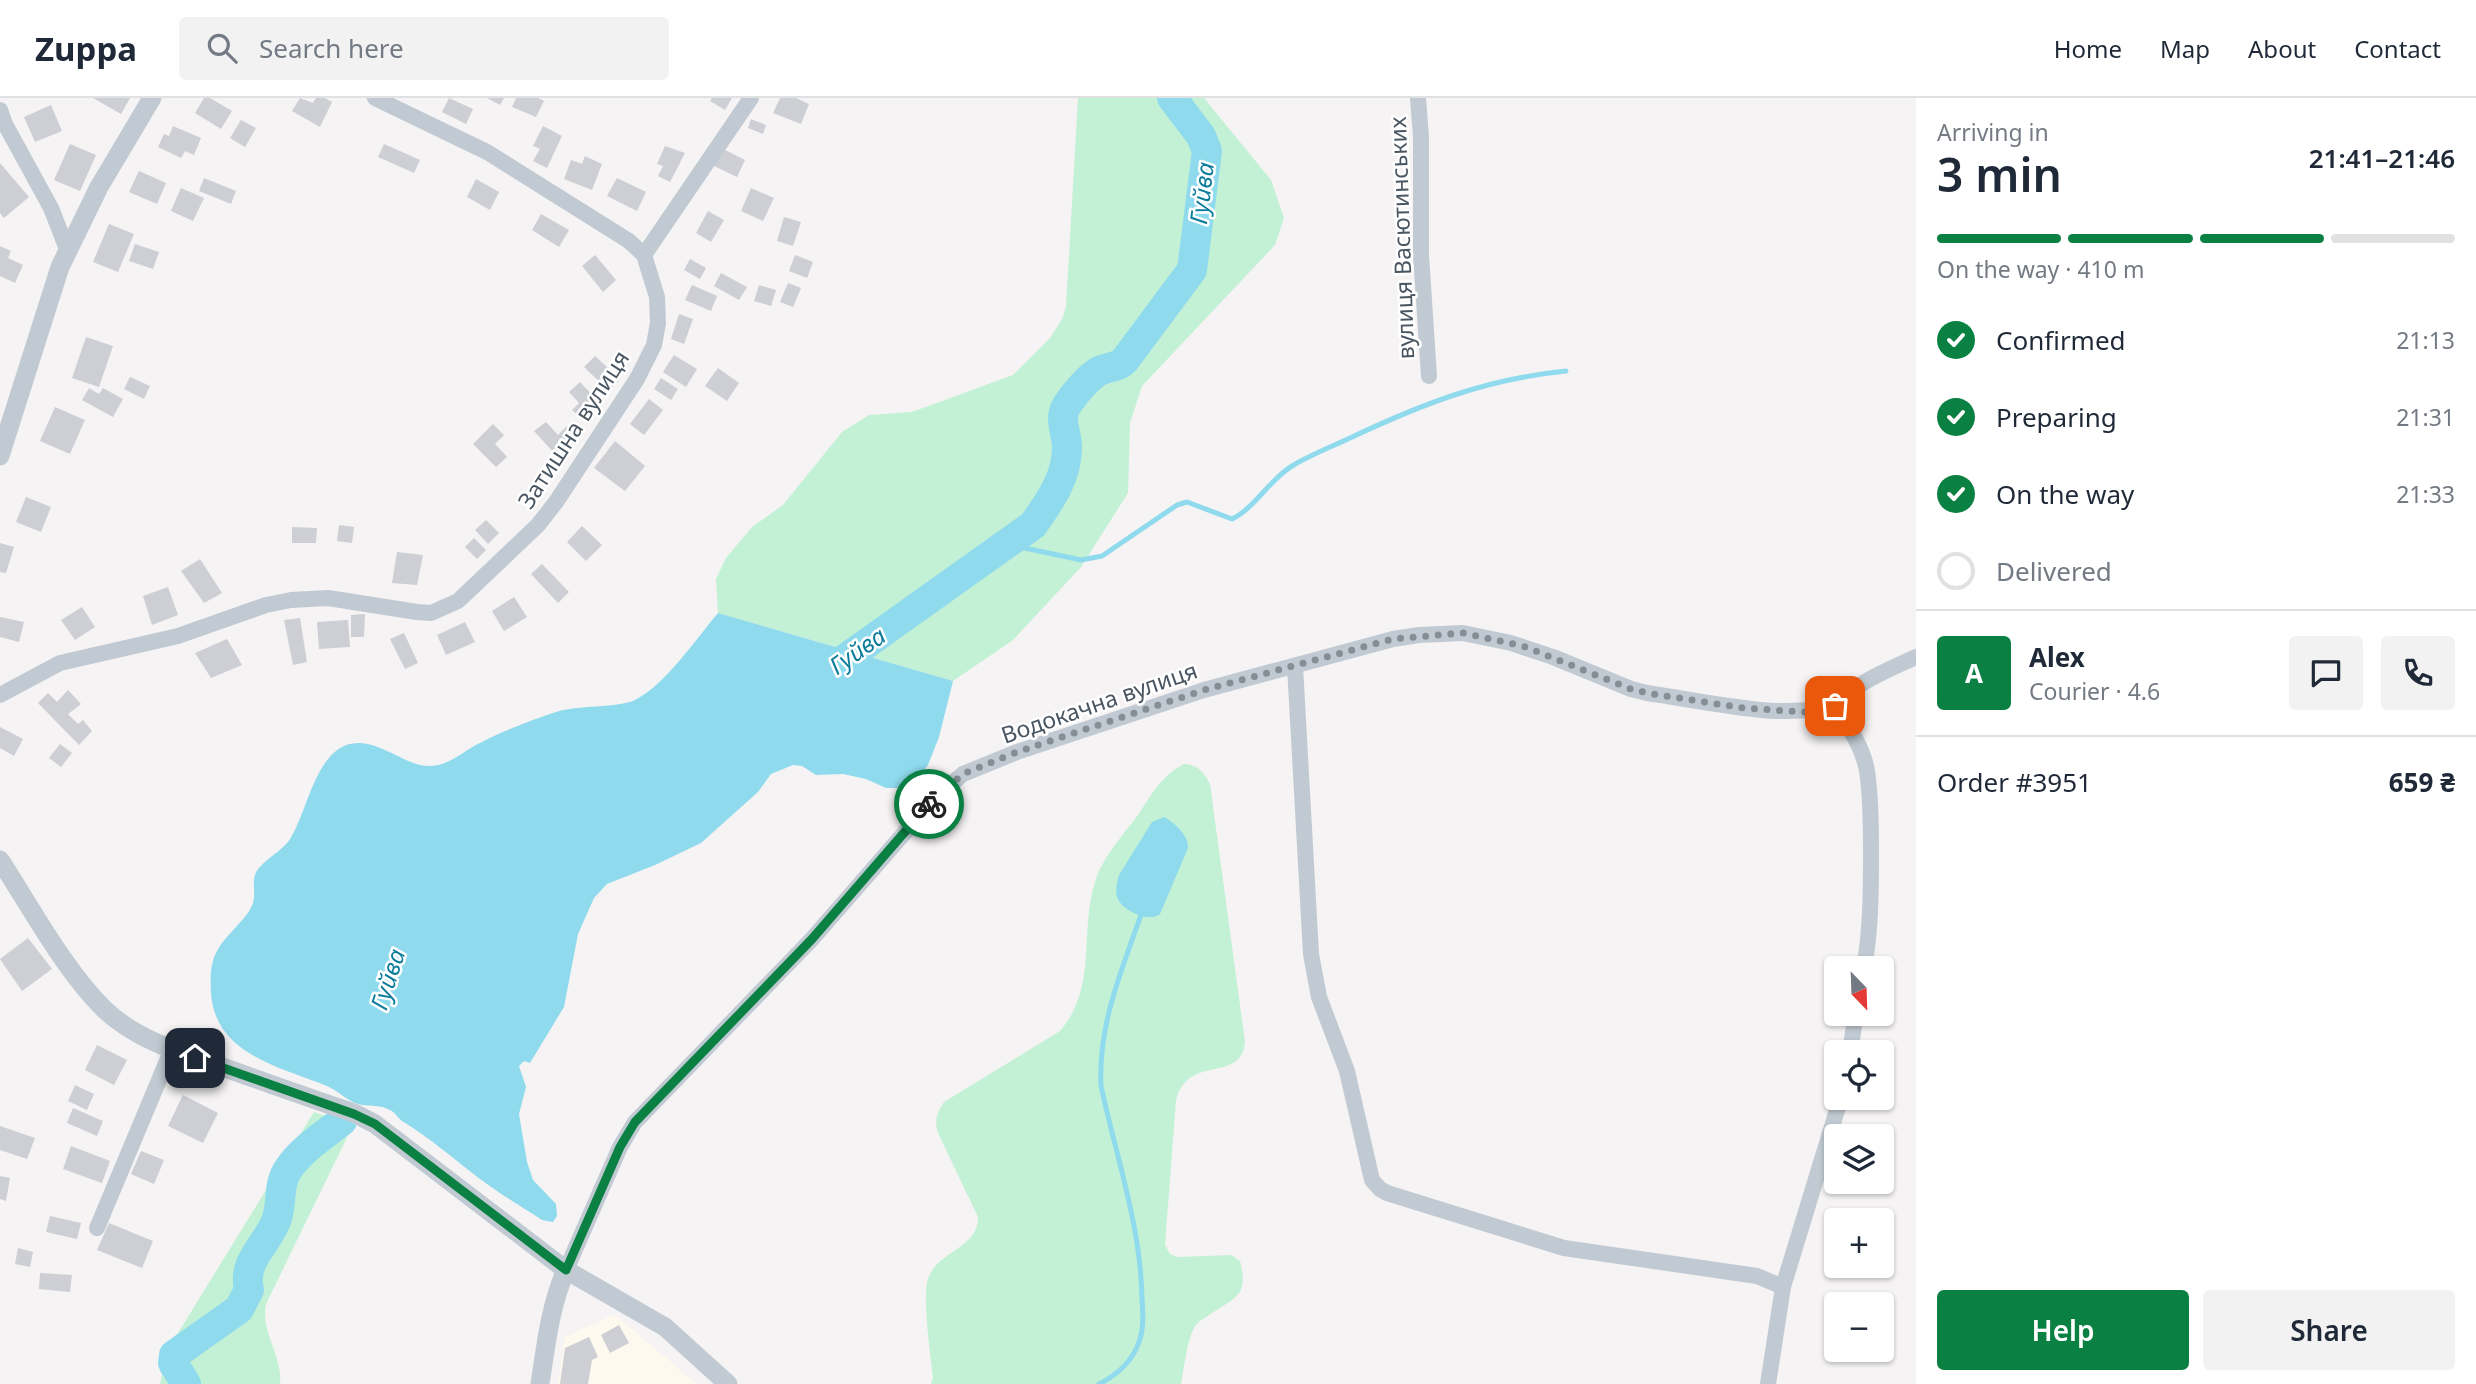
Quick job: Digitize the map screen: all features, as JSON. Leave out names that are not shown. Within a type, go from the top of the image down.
[{"type":"street","points":[[0,456],[52,286],[99,187],[152,98]]},
{"type":"street","points":[[375,98],[487,152],[629,241],[644,256],[751,98]]},
{"type":"street","name":"вулиця Васютинських","points":[[1418,98],[1421,137],[1421,244],[1429,376]]},
{"type":"street","points":[[2,120],[56,218],[68,249]]},
{"type":"street","name":"Затишна вулиця","points":[[0,695],[60,663],[178,636],[279,603],[328,598],[431,613],[458,601],[538,525],[637,379],[654,345],[658,323],[657,298],[644,256]]},
{"type":"street","name":"Водокачна вулиця","points":[[566,1270],[620,1147],[635,1122],[812,939],[934,799],[963,774],[1017,752],[1204,690],[1393,639],[1463,633],[1523,646],[1647,693],[1764,710],[1833,714]]},
{"type":"street","points":[[1866,956],[1871,891],[1871,815],[1867,769],[1852,734],[1833,714],[1839,701],[1852,691],[1916,657]]},
{"type":"street","points":[[1295,666],[1311,954],[1319,997],[1347,1071],[1372,1180],[1387,1193],[1564,1248],[1757,1276],[1783,1287]]},
{"type":"street","points":[[0,860],[69,965],[97,1002],[133,1031],[172,1049],[345,1110],[375,1124],[566,1270],[665,1326],[728,1384]]},
{"type":"street","points":[[97,1228],[172,1049]]},
{"type":"street","points":[[1768,1384],[1783,1287],[1837,1110]]},
{"type":"street","points":[[540,1384],[550,1319],[557,1289],[566,1270]]},
{"type":"shaded area","points":[[611,1316],[618,1317],[697,1384],[558,1384],[565,1337]]},
{"type":"green space","points":[[1078,98],[1204,98],[1271,180],[1284,218],[1275,245],[1142,386],[1130,423],[1128,493],[1081,567],[1013,640],[953,681],[718,613],[716,579],[726,558],[752,527],[783,505],[842,432],[869,415],[912,412],[1013,375],[1050,338],[1066,307]]},
{"type":"green space","points":[[1184,764],[1200,770],[1210,784],[1245,1042],[1241,1055],[1234,1062],[1192,1077],[1183,1086],[1176,1100],[1165,1245],[1170,1254],[1177,1257],[1231,1255],[1240,1261],[1243,1282],[1241,1289],[1233,1299],[1196,1325],[1188,1345],[1181,1384],[931,1384],[933,1378],[926,1310],[929,1276],[941,1260],[972,1235],[977,1227],[978,1217],[938,1133],[938,1113],[944,1102],[1060,1031],[1072,1014],[1084,978],[1090,901],[1098,873],[1158,786]]},
{"type":"green space","points":[[314,1112],[353,1125],[266,1304],[266,1324],[278,1364],[280,1384],[160,1384],[167,1351]]},
{"type":"water","points":[[718,613],[953,681],[939,737],[928,765],[917,781],[900,788],[886,788],[866,779],[843,774],[816,775],[802,766],[793,765],[771,774],[758,792],[701,843],[607,884],[594,898],[578,934],[564,1007],[530,1063],[524,1061],[519,1066],[526,1087],[519,1114],[527,1162],[533,1180],[556,1204],[557,1216],[553,1222],[542,1220],[495,1190],[387,1108],[357,1104],[327,1086],[270,1064],[237,1044],[224,1030],[215,1013],[211,992],[211,971],[215,955],[223,941],[250,909],[254,900],[254,878],[257,870],[290,839],[318,774],[334,753],[355,743],[367,744],[420,765],[438,765],[500,733],[556,712],[628,703],[646,693],[669,673]]},
{"type":"water","points":[[1164,817],[1181,830],[1188,848],[1160,914],[1143,916],[1130,911],[1120,902],[1116,894],[1117,883],[1119,875],[1152,822]]},
{"type":"building","points":[[93,98],[130,98],[121,114]]},
{"type":"building","points":[[204,98],[210,98],[232,111],[221,129],[195,113]]},
{"type":"building","points":[[300,98],[313,103],[316,98],[325,98],[332,102],[320,127],[292,111]]},
{"type":"building","points":[[449,98],[473,109],[466,124],[442,112]]},
{"type":"building","points":[[487,98],[504,98],[500,105]]},
{"type":"building","points":[[516,98],[538,98],[544,101],[536,117],[512,107]]},
{"type":"building","points":[[712,98],[732,98],[725,110],[710,101]]},
{"type":"building","points":[[780,98],[796,98],[809,104],[801,124],[773,113]]},
{"type":"building","points":[[51,105],[62,131],[35,142],[24,117]]},
{"type":"building","points":[[751,119],[766,125],[763,134],[748,128]]},
{"type":"building","points":[[241,120],[256,128],[245,147],[230,138]]},
{"type":"building","points":[[173,126],[201,138],[194,155],[185,151],[181,158],[158,147],[164,134],[169,136]]},
{"type":"building","points":[[543,126],[562,136],[547,168],[533,161],[540,149],[533,146]]},
{"type":"building","points":[[70,144],[96,155],[80,191],[54,180]]},
{"type":"building","points":[[384,144],[420,160],[414,173],[378,157]]},
{"type":"building","points":[[665,146],[685,153],[670,182],[658,176],[663,166],[657,164]]},
{"type":"building","points":[[721,148],[745,160],[737,177],[712,165]]},
{"type":"building","points":[[585,156],[602,164],[592,190],[564,179],[571,160],[582,164]]},
{"type":"building","points":[[0,163],[29,197],[4,218],[0,213]]},
{"type":"building","points":[[139,171],[166,183],[157,204],[129,192]]},
{"type":"building","points":[[204,178],[236,191],[231,204],[199,191]]},
{"type":"building","points":[[617,178],[646,192],[637,211],[607,196]]},
{"type":"building","points":[[476,179],[499,192],[490,210],[467,197]]},
{"type":"building","points":[[181,188],[204,198],[193,221],[171,211]]},
{"type":"building","points":[[751,188],[774,198],[763,221],[741,211]]},
{"type":"building","points":[[708,211],[724,220],[711,242],[696,233]]},
{"type":"building","points":[[541,214],[569,230],[559,247],[532,230]]},
{"type":"building","points":[[784,217],[801,222],[793,246],[777,241]]},
{"type":"building","points":[[109,224],[134,234],[118,272],[93,262]]},
{"type":"building","points":[[135,244],[159,252],[153,269],[129,261]]},
{"type":"building","points":[[0,246],[11,251],[8,258],[23,265],[15,283],[0,276]]},
{"type":"building","points":[[595,255],[616,280],[603,292],[582,266]]},
{"type":"building","points":[[795,255],[813,262],[807,278],[789,271]]},
{"type":"building","points":[[690,259],[706,268],[700,279],[684,270]]},
{"type":"building","points":[[721,273],[747,287],[739,300],[714,286]]},
{"type":"building","points":[[788,283],[801,288],[793,307],[780,302]]},
{"type":"building","points":[[692,285],[717,296],[711,311],[685,300]]},
{"type":"building","points":[[759,285],[776,290],[771,306],[754,301]]},
{"type":"building","points":[[679,314],[693,319],[684,344],[671,339]]},
{"type":"building","points":[[86,337],[113,346],[99,387],[72,378]]},
{"type":"building","points":[[674,355],[697,369],[686,387],[663,372]]},
{"type":"building","points":[[595,356],[620,379],[609,391],[584,367]]},
{"type":"building","points":[[718,368],[739,383],[727,401],[705,386]]},
{"type":"building","points":[[130,377],[150,386],[144,399],[124,389]]},
{"type":"building","points":[[661,378],[678,389],[671,400],[654,389]]},
{"type":"building","points":[[580,382],[601,404],[584,421],[572,410],[579,403],[569,392]]},
{"type":"building","points":[[89,388],[99,394],[103,388],[123,399],[113,417],[82,400]]},
{"type":"building","points":[[649,399],[663,410],[644,435],[630,424]]},
{"type":"building","points":[[55,407],[85,420],[70,454],[40,441]]},
{"type":"building","points":[[546,422],[558,435],[567,426],[577,436],[557,456],[534,431]]},
{"type":"building","points":[[493,424],[504,435],[495,444],[507,457],[496,467],[473,444]]},
{"type":"building","points":[[615,441],[645,466],[625,491],[594,468]]},
{"type":"building","points":[[26,497],[51,507],[41,532],[16,522]]},
{"type":"building","points":[[486,520],[499,533],[488,544],[475,530]]},
{"type":"building","points":[[339,525],[354,527],[352,543],[337,541]]},
{"type":"building","points":[[582,526],[602,545],[586,561],[567,542]]},
{"type":"building","points":[[292,527],[317,528],[316,543],[292,543]]},
{"type":"building","points":[[474,538],[486,550],[477,559],[465,547]]},
{"type":"building","points":[[0,543],[14,547],[6,573],[0,572]]},
{"type":"building","points":[[397,552],[423,555],[417,585],[392,583]]},
{"type":"building","points":[[200,559],[222,593],[204,603],[181,571]]},
{"type":"building","points":[[542,564],[569,592],[558,603],[531,574]]},
{"type":"building","points":[[168,587],[178,615],[152,625],[143,596]]},
{"type":"building","points":[[514,597],[527,617],[504,631],[492,611]]},
{"type":"building","points":[[82,607],[95,627],[75,640],[61,620]]},
{"type":"building","points":[[365,614],[364,637],[351,637],[351,615]]},
{"type":"building","points":[[0,617],[24,622],[19,642],[0,637]]},
{"type":"building","points":[[300,618],[307,662],[293,665],[284,620]]},
{"type":"building","points":[[348,620],[350,647],[319,649],[317,622]]},
{"type":"building","points":[[465,622],[475,642],[446,655],[437,635]]},
{"type":"building","points":[[404,633],[418,663],[405,669],[390,639]]},
{"type":"building","points":[[227,639],[242,665],[211,678],[195,653]]},
{"type":"building","points":[[68,690],[81,704],[68,714],[78,724],[83,720],[92,731],[79,745],[38,703],[48,693],[57,702]]},
{"type":"building","points":[[0,727],[23,739],[14,756],[0,748]]},
{"type":"building","points":[[60,744],[72,753],[61,767],[49,758]]},
{"type":"building","points":[[28,938],[52,969],[22,991],[0,959]]},
{"type":"building","points":[[97,1045],[127,1060],[114,1085],[85,1070]]},
{"type":"building","points":[[75,1085],[94,1094],[87,1110],[68,1101]]},
{"type":"building","points":[[183,1095],[218,1113],[203,1143],[168,1126]]},
{"type":"building","points":[[73,1108],[103,1121],[97,1136],[67,1123]]},
{"type":"building","points":[[0,1126],[35,1138],[27,1159],[0,1150]]},
{"type":"building","points":[[71,1146],[110,1161],[102,1183],[63,1169]]},
{"type":"building","points":[[141,1151],[164,1160],[154,1184],[131,1174]]},
{"type":"building","points":[[0,1176],[10,1178],[6,1201],[0,1199]]},
{"type":"building","points":[[50,1216],[81,1223],[77,1239],[46,1232]]},
{"type":"building","points":[[109,1223],[153,1241],[142,1268],[97,1250]]},
{"type":"building","points":[[18,1248],[33,1252],[30,1267],[15,1264]]},
{"type":"building","points":[[40,1273],[72,1275],[70,1292],[39,1289]]},
{"type":"building","points":[[619,1325],[629,1343],[610,1353],[601,1335]]},
{"type":"building","points":[[589,1337],[598,1357],[592,1360],[588,1384],[560,1384],[565,1348]]},
{"type":"waterway","name":"Гуйва","points":[[821,676],[1033,525],[1051,498],[1064,469],[1067,447],[1063,416],[1067,405],[1096,373],[1125,360],[1192,270],[1207,151],[1201,136],[1172,98]]},
{"type":"waterway","points":[[1006,544],[1081,560],[1102,556],[1177,505],[1187,502],[1232,519],[1292,466],[1377,426],[1429,404],[1481,387],[1566,371]]},
{"type":"waterway","points":[[1099,1384],[1128,1362],[1139,1342],[1142,1326],[1141,1272],[1133,1218],[1101,1086],[1101,1062],[1113,996],[1143,909]]},
{"type":"waterway","name":"Гуйва","points":[[186,1384],[173,1363],[174,1355],[239,1309],[249,1290],[249,1270],[252,1262],[276,1221],[285,1174],[306,1149],[342,1121]]},
{"type":"way so far","points":[[929,804],[963,774],[1017,752],[1204,690],[1393,639],[1419,635],[1463,633],[1523,646],[1647,693],[1774,711],[1833,714],[1835,706]]},
{"type":"route","points":[[195,1058],[354,1114],[375,1124],[393,1135],[566,1270],[620,1147],[635,1122],[812,939],[929,804]]}]
